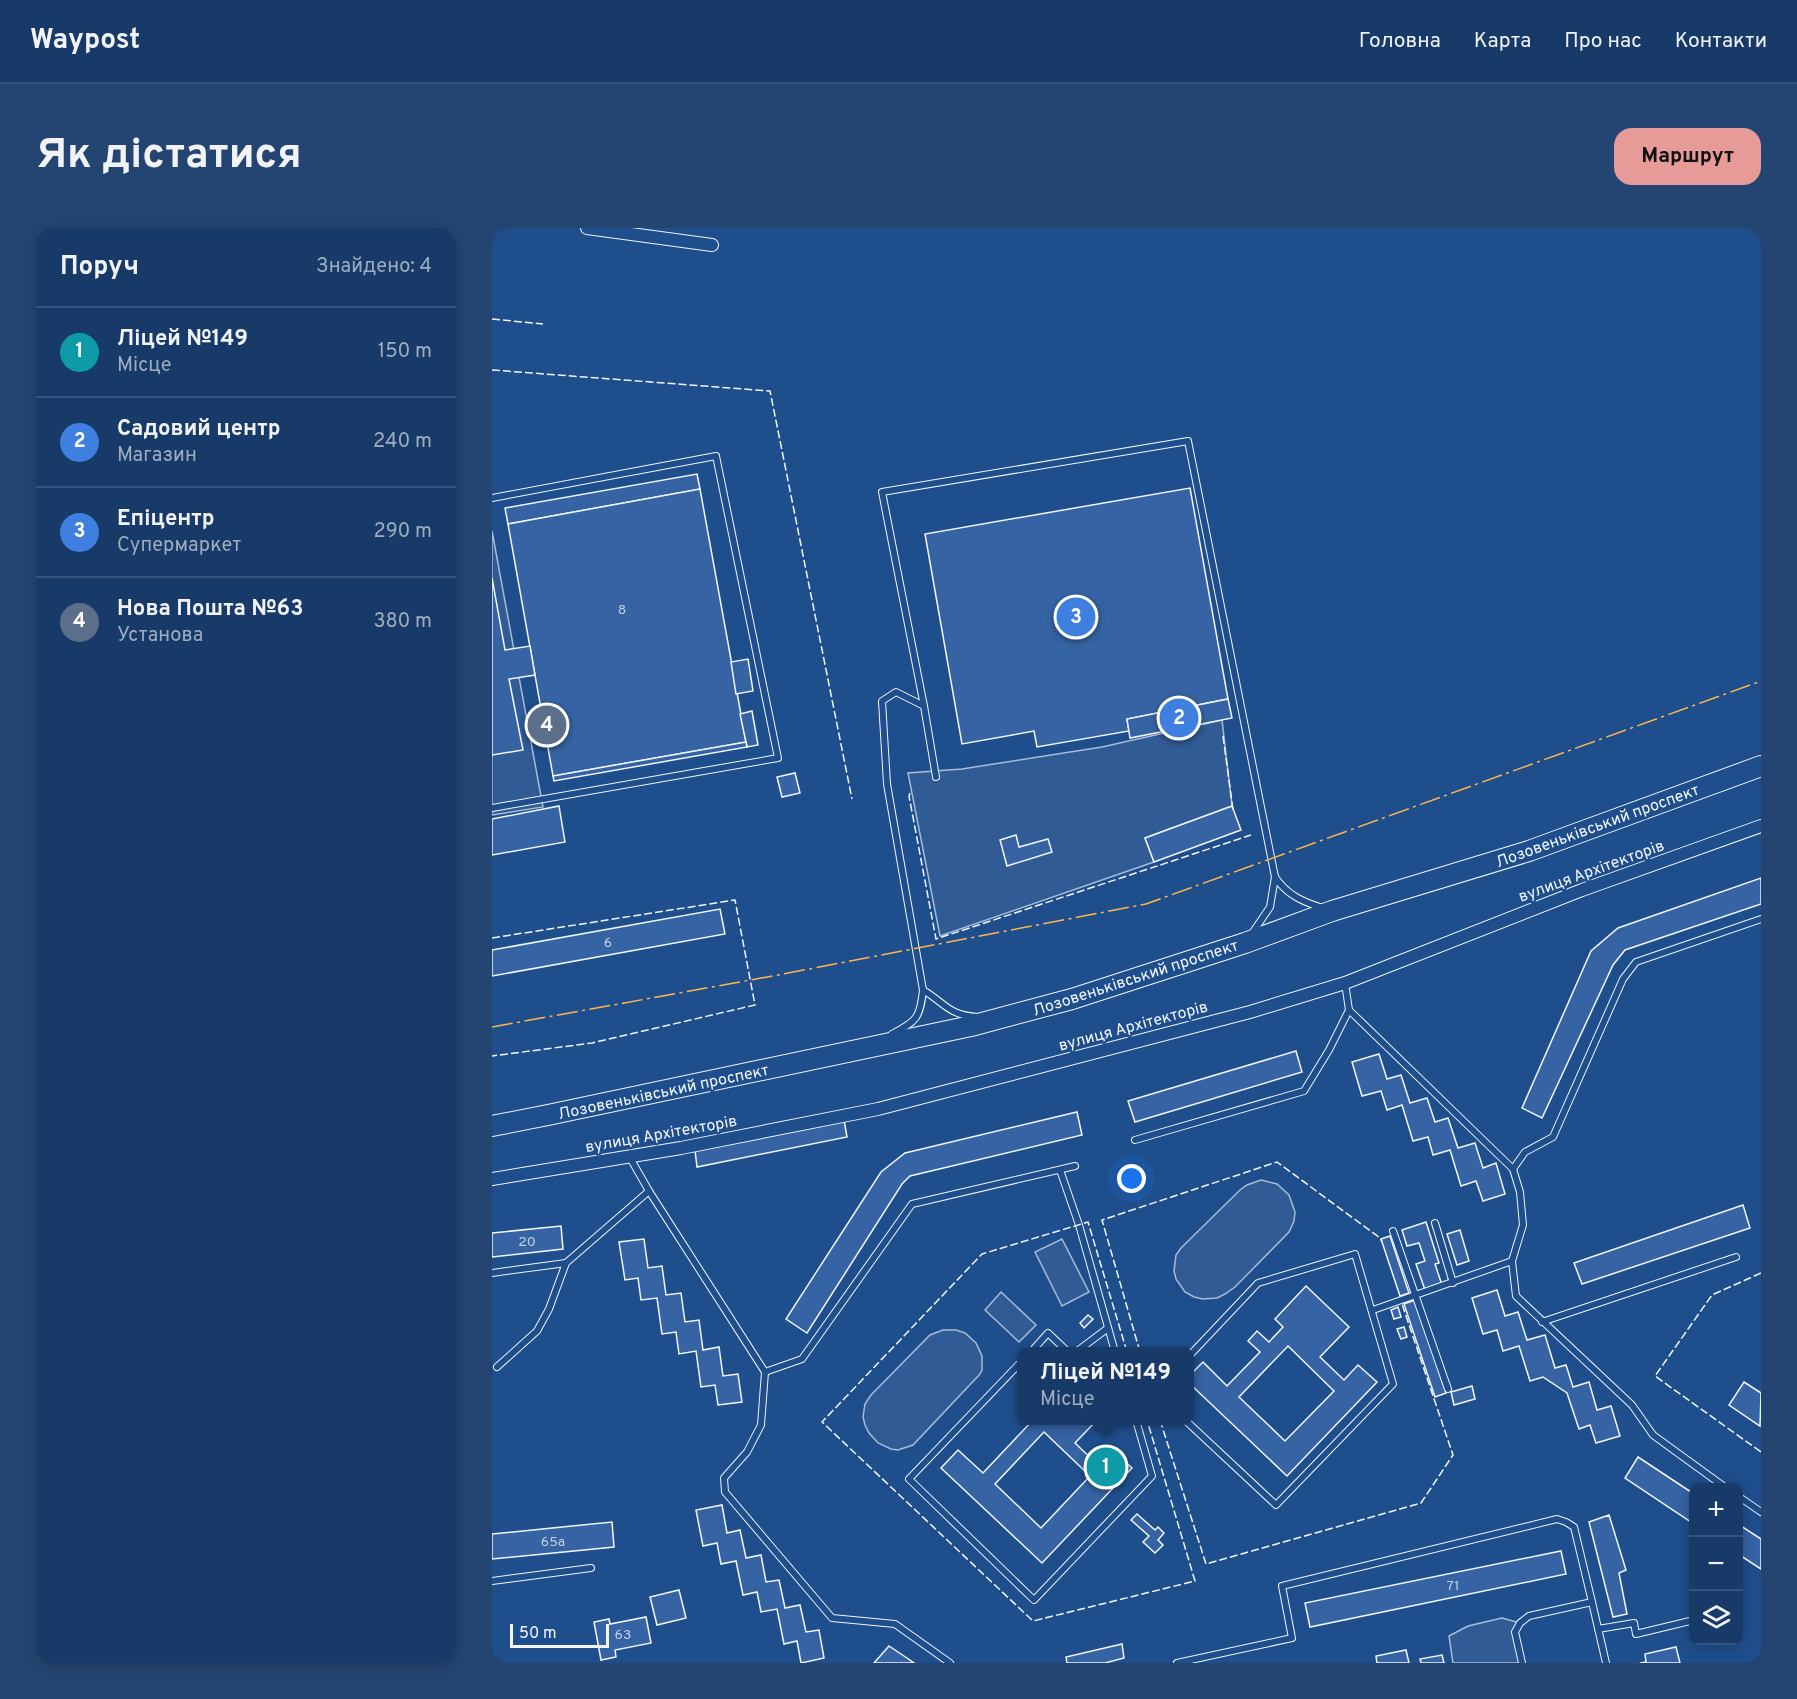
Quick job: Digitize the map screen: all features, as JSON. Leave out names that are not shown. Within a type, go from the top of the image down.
[{"type":"highway","name":"Лозовеньківський проспект","points":[[492,1126],[971,1026],[1072,999],[1245,943],[1332,911],[1529,851],[1761,766]]},
{"type":"street","points":[[587,228],[712,245]]},
{"type":"street","name":"вулиця Архітекторів","points":[[492,1179],[681,1148],[878,1109],[1239,1015],[1345,983],[1582,890],[1761,826]]},
{"type":"lane","points":[[936,777],[882,492],[1188,441],[1275,877],[1270,907],[1245,943]]},
{"type":"lane","points":[[492,498],[716,456],[778,758],[492,808]]},
{"type":"lane","points":[[827,1057],[835,1049],[893,1034],[915,1022],[921,1011],[923,990],[887,784],[882,701],[896,692],[924,706]]},
{"type":"lane","points":[[1275,877],[1295,897],[1332,911]]},
{"type":"lane","points":[[1514,1170],[1525,1152],[1553,1137],[1623,979],[1636,962],[1761,918]]},
{"type":"lane","points":[[1135,1140],[1304,1091],[1329,1050],[1349,1010],[1345,983]]},
{"type":"lane","points":[[923,990],[960,1016],[978,1017],[1047,999],[1072,999]]},
{"type":"lane","points":[[1349,1010],[1514,1170],[1520,1192],[1523,1226],[1512,1261],[1516,1296],[1632,1405],[1653,1435],[1719,1483]]},
{"type":"lane","points":[[628,1156],[765,1372],[761,1425],[747,1452],[724,1478],[725,1491],[832,1618],[895,1624],[950,1663]]},
{"type":"lane","points":[[765,1372],[802,1359],[912,1204],[1075,1166]]},
{"type":"lane","points":[[1060,1170],[1079,1225],[1114,1347]]},
{"type":"lane","points":[[497,1367],[537,1331],[549,1309],[566,1263],[649,1191]]},
{"type":"lane","points":[[1435,1223],[1453,1283]]},
{"type":"lane","points":[[1393,1231],[1448,1389]]},
{"type":"lane","points":[[1190,1425],[1276,1505],[1393,1384],[1355,1254],[1258,1283],[1194,1351]]},
{"type":"lane","points":[[1542,1322],[1736,1257]]},
{"type":"lane","points":[[1373,1310],[1512,1261]]},
{"type":"lane","points":[[492,1273],[566,1263]]},
{"type":"lane","points":[[1083,1347],[1108,1328]]},
{"type":"lane","points":[[1035,1347],[1048,1333],[1063,1347]]},
{"type":"lane","points":[[1017,1365],[909,1479],[1034,1600],[1152,1476],[1137,1425]]},
{"type":"lane","points":[[1743,1499],[1761,1512]]},
{"type":"lane","points":[[1177,1663],[1292,1638],[1282,1586],[1557,1519],[1574,1527],[1606,1663]]},
{"type":"lane","points":[[492,1581],[591,1568]]},
{"type":"lane","points":[[1522,1663],[1515,1632],[1520,1623],[1530,1616],[1592,1602]]},
{"type":"lane","points":[[1598,1629],[1634,1623],[1636,1634],[1689,1621]]},
{"type":"shaded area","points":[[492,531],[543,807],[492,815]]},
{"type":"shaded area","points":[[1222,720],[1232,806],[1145,838],[1154,862],[940,936],[908,773],[962,769],[1102,747]]},
{"type":"shaded area","points":[[1261,1180],[1277,1184],[1289,1195],[1295,1212],[1289,1232],[1235,1287],[1225,1294],[1217,1298],[1203,1299],[1185,1292],[1176,1279],[1174,1271],[1176,1255],[1240,1190]]},
{"type":"shaded area","points":[[1062,1239],[1089,1292],[1062,1306],[1035,1252]]},
{"type":"shaded area","points":[[1001,1292],[1036,1325],[1019,1342],[985,1310]]},
{"type":"shaded area","points":[[943,1330],[965,1333],[976,1343],[982,1356],[980,1374],[913,1445],[898,1450],[878,1443],[865,1425],[863,1417],[865,1404],[871,1395],[930,1335]]},
{"type":"shaded area","points":[[1502,1618],[1520,1623],[1515,1632],[1522,1663],[1453,1663],[1449,1636],[1468,1626]]},
{"type":"building","points":[[697,474],[700,489],[508,524],[505,508]]},
{"type":"building","points":[[1190,488],[1228,699],[1127,719],[1129,731],[1037,747],[1034,731],[962,744],[925,534]]},
{"type":"building","points":[[700,489],[746,742],[553,776],[508,524]]},
{"type":"building","points":[[492,578],[505,650],[530,646],[535,675],[509,679],[523,750],[492,755]]},
{"type":"building","points":[[748,659],[753,691],[736,694],[731,662]]},
{"type":"building","points":[[1228,699],[1232,718],[1130,738],[1127,719]]},
{"type":"building","points":[[752,711],[758,745],[747,747],[740,714]]},
{"type":"building","points":[[746,742],[747,747],[554,781],[553,776]]},
{"type":"building","points":[[795,773],[800,793],[782,797],[777,777]]},
{"type":"building","points":[[559,806],[565,842],[492,855],[492,819]]},
{"type":"building","points":[[1232,806],[1241,830],[1154,862],[1145,838]]},
{"type":"building","points":[[1016,835],[1019,847],[1048,839],[1052,852],[1007,866],[1000,840]]},
{"type":"building","points":[[1761,878],[1761,904],[1625,950],[1613,965],[1542,1118],[1522,1108],[1591,951],[1618,928]]},
{"type":"building","points":[[720,909],[725,934],[492,976],[492,950]]},
{"type":"building","points":[[1296,1051],[1302,1072],[1135,1122],[1128,1101]]},
{"type":"building","points":[[1379,1054],[1387,1079],[1401,1075],[1410,1103],[1427,1098],[1435,1122],[1448,1118],[1458,1148],[1475,1143],[1483,1168],[1496,1163],[1505,1194],[1483,1201],[1476,1181],[1461,1186],[1450,1150],[1433,1155],[1428,1137],[1413,1141],[1402,1105],[1387,1110],[1381,1091],[1362,1096],[1352,1062]]},
{"type":"building","points":[[1077,1112],[1082,1135],[910,1176],[902,1184],[807,1333],[786,1319],[881,1172],[905,1153]]},
{"type":"building","points":[[844,1120],[847,1137],[697,1167],[695,1150]]},
{"type":"building","points":[[1743,1205],[1750,1228],[1582,1284],[1574,1263]]},
{"type":"building","points":[[1426,1222],[1439,1263],[1435,1264],[1442,1285],[1425,1290],[1416,1264],[1425,1261],[1419,1243],[1407,1246],[1402,1230]]},
{"type":"building","points":[[561,1226],[563,1249],[492,1257],[492,1233]]},
{"type":"building","points":[[1460,1230],[1469,1261],[1457,1265],[1447,1234]]},
{"type":"building","points":[[1390,1236],[1409,1293],[1400,1296],[1381,1239]]},
{"type":"building","points":[[644,1239],[648,1268],[662,1266],[666,1295],[681,1293],[685,1322],[699,1320],[703,1350],[719,1347],[723,1376],[738,1374],[742,1402],[718,1405],[715,1385],[701,1387],[696,1351],[679,1354],[676,1332],[662,1334],[657,1298],[641,1300],[638,1278],[625,1280],[619,1242]]},
{"type":"building","points":[[1306,1286],[1349,1327],[1320,1357],[1344,1380],[1358,1365],[1377,1382],[1287,1476],[1194,1388],[1194,1371],[1203,1362],[1227,1386],[1260,1352],[1248,1341],[1257,1331],[1269,1342],[1283,1327],[1275,1319]],"holes":[[[1288,1346],[1334,1391],[1285,1441],[1239,1397]]]},
{"type":"building","points":[[1497,1290],[1505,1316],[1518,1312],[1527,1340],[1545,1335],[1555,1368],[1566,1365],[1573,1387],[1589,1382],[1597,1410],[1611,1406],[1620,1436],[1596,1443],[1590,1425],[1579,1429],[1567,1393],[1543,1377],[1530,1381],[1519,1346],[1503,1351],[1497,1330],[1483,1334],[1472,1298]]},
{"type":"building","points":[[1415,1300],[1446,1393],[1435,1397],[1404,1304]]},
{"type":"building","points":[[1398,1307],[1401,1317],[1394,1319],[1391,1310]]},
{"type":"building","points":[[1088,1315],[1093,1319],[1084,1328],[1080,1323]]},
{"type":"building","points":[[1404,1327],[1407,1337],[1401,1339],[1397,1329]]},
{"type":"building","points":[[1744,1382],[1761,1393],[1760,1426],[1729,1405]]},
{"type":"building","points":[[1472,1386],[1475,1399],[1454,1405],[1451,1392]]},
{"type":"building","points":[[1028,1425],[1092,1425],[1075,1443],[1099,1466],[1114,1451],[1132,1468],[1042,1563],[941,1468],[958,1450],[983,1473]],"holes":[[[1044,1432],[1090,1476],[1041,1528],[995,1484]]]},
{"type":"building","points":[[1638,1457],[1689,1491],[1689,1521],[1625,1478]]},
{"type":"building","points":[[722,1505],[727,1533],[740,1530],[746,1558],[761,1555],[766,1582],[779,1580],[785,1608],[800,1605],[806,1632],[819,1630],[824,1658],[801,1663],[797,1641],[784,1644],[777,1609],[761,1612],[757,1592],[743,1595],[736,1561],[721,1564],[717,1543],[703,1546],[696,1510]]},
{"type":"building","points":[[1137,1514],[1155,1530],[1158,1527],[1164,1533],[1158,1540],[1163,1545],[1155,1553],[1143,1542],[1149,1536],[1131,1520]]},
{"type":"building","points":[[1609,1515],[1626,1570],[1619,1573],[1627,1614],[1613,1617],[1589,1522]]},
{"type":"building","points":[[612,1522],[614,1547],[492,1559],[492,1534]]},
{"type":"building","points":[[1743,1527],[1761,1539],[1761,1569],[1743,1557]]},
{"type":"building","points":[[1561,1551],[1566,1574],[1310,1627],[1305,1603]]},
{"type":"building","points":[[679,1590],[686,1618],[657,1625],[650,1597]]},
{"type":"building","points":[[646,1617],[651,1643],[615,1650],[616,1657],[601,1660],[594,1622],[609,1619],[610,1624]]},
{"type":"building","points":[[1122,1644],[1124,1658],[1105,1663],[1067,1663],[1066,1657]]},
{"type":"building","points":[[889,1646],[907,1658],[914,1663],[874,1663]]},
{"type":"building","points":[[1676,1647],[1680,1663],[1640,1663],[1646,1662],[1645,1654]]},
{"type":"building","points":[[1406,1650],[1409,1663],[1377,1663],[1376,1656]]},
{"type":"building","points":[[1442,1655],[1444,1663],[1421,1663],[1420,1659]]},
{"type":"fence","points":[[492,319],[543,324]]},
{"type":"fence","points":[[492,370],[770,391],[852,799]]},
{"type":"fence","points":[[1223,736],[1233,810]]},
{"type":"fence","points":[[910,793],[936,939],[1251,835]]},
{"type":"fence","points":[[492,938],[735,900],[755,1005],[592,1043],[492,1056]]},
{"type":"fence","points":[[1139,1347],[1102,1220],[1277,1162],[1380,1238],[1382,1242]]},
{"type":"fence","points":[[1126,1347],[1088,1222],[982,1254],[822,1422],[1033,1621],[1195,1581],[1148,1425]]},
{"type":"fence","points":[[1761,1273],[1712,1295],[1655,1376],[1761,1452]]},
{"type":"fence","points":[[1162,1425],[1206,1564],[1421,1503],[1453,1455],[1402,1304]]},
{"type":"power","points":[[492,1027],[1146,904],[1761,681]]},
{"type":"place","name":"Епіцентр","points":[[1076,617]]},
{"type":"place","name":"Садовий центр","points":[[1179,718]]},
{"type":"place","name":"Нова Пошта №63","points":[[547,725]]},
{"type":"place","name":"Ліцей №149","points":[[1106,1467]]}]
